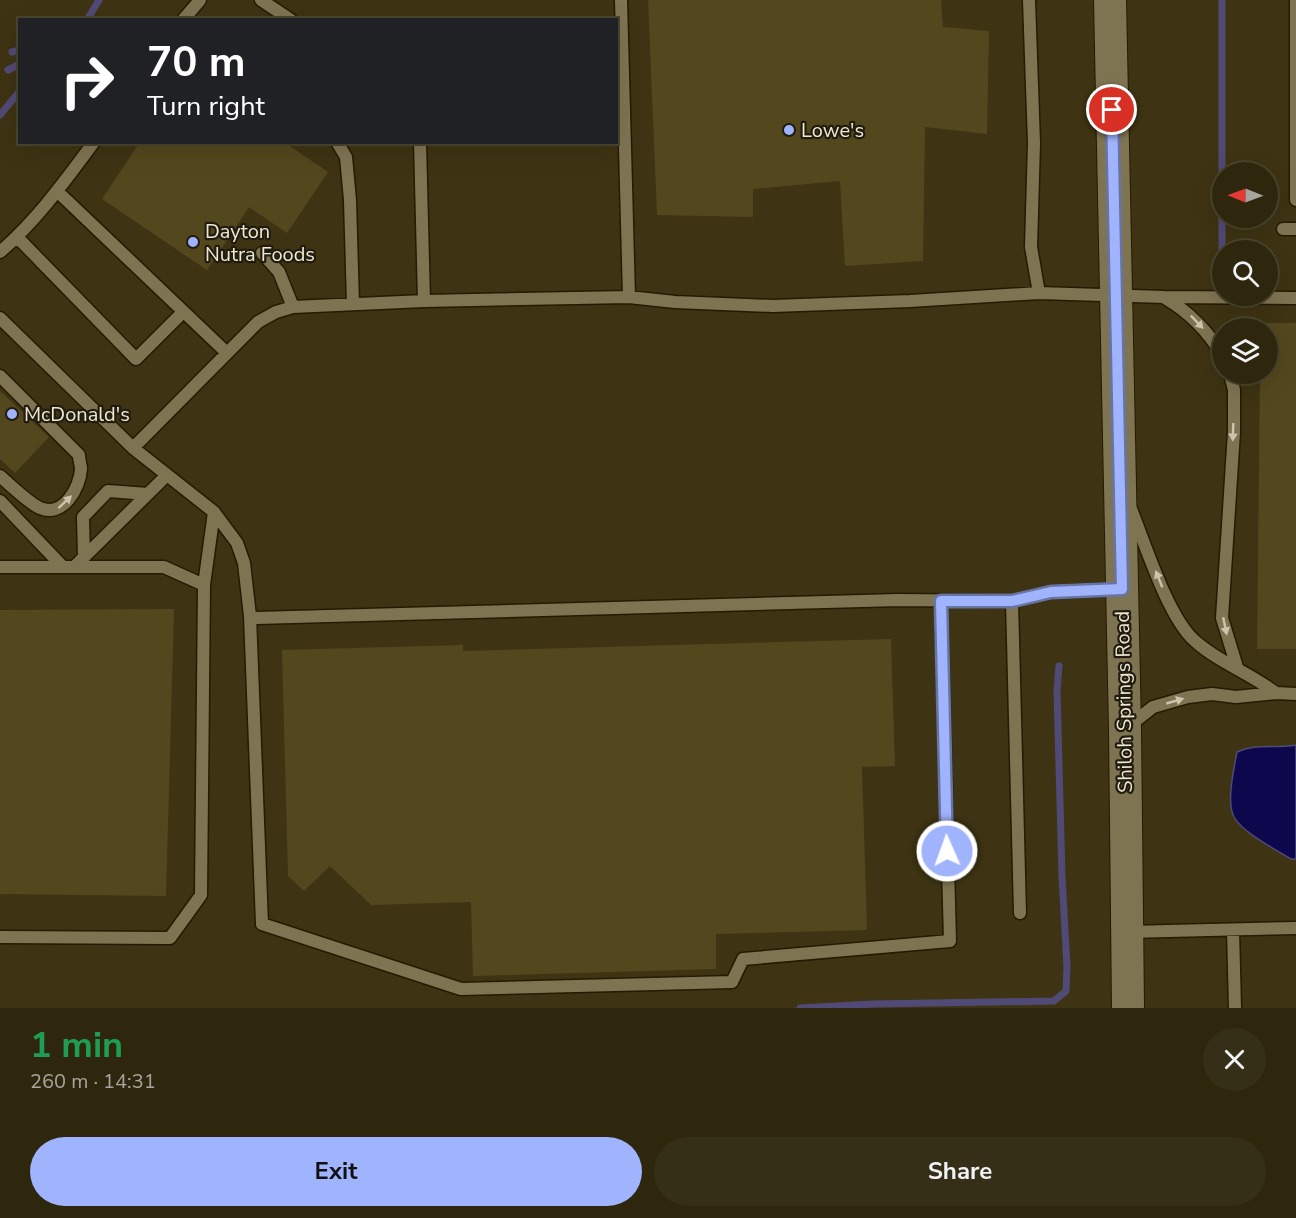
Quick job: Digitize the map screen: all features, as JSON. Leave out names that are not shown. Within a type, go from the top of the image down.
[{"type":"street","name":"Shiloh Springs Road","points":[[1110,0],[1125,729],[1128,1008]]},
{"type":"lane","points":[[185,18],[200,0]]},
{"type":"lane","points":[[261,0],[288,18]]},
{"type":"lane","points":[[621,0],[629,297]]},
{"type":"lane","points":[[1029,0],[1034,143],[1031,247],[1039,293]]},
{"type":"lane","points":[[1296,0],[1296,200]]},
{"type":"lane","points":[[0,252],[17,237],[57,191],[92,144]]},
{"type":"lane","points":[[338,144],[346,157],[350,200],[353,304]]},
{"type":"lane","points":[[420,144],[424,301]]},
{"type":"lane","points":[[57,191],[227,353]]},
{"type":"lane","points":[[17,237],[136,359],[183,312]]},
{"type":"lane","points":[[262,252],[279,272],[293,307]]},
{"type":"lane","points":[[133,448],[258,322],[276,312],[293,307],[424,301],[629,297],[675,302],[772,306],[1039,293],[1296,298]]},
{"type":"lane","points":[[1164,297],[1185,310],[1212,339]]},
{"type":"lane","points":[[0,318],[133,448],[214,512],[237,543],[244,563],[250,616],[261,924],[461,989],[732,982],[743,959],[950,941],[941,601]]},
{"type":"lane","points":[[0,376],[79,455],[81,469],[77,485],[70,498],[59,508],[49,510],[40,508],[0,476]]},
{"type":"lane","points":[[1232,384],[1234,432],[1222,618],[1237,667]]},
{"type":"lane","points":[[68,567],[84,557],[167,475]]},
{"type":"lane","points":[[1119,477],[1166,596],[1193,640],[1212,655],[1259,680],[1276,693]]},
{"type":"lane","points":[[84,557],[83,517],[108,491],[148,494]]},
{"type":"lane","points":[[0,501],[68,567]]},
{"type":"lane","points":[[0,937],[170,938],[201,895],[204,585],[214,512]]},
{"type":"lane","points":[[0,567],[164,567],[204,585]]},
{"type":"lane","points":[[250,616],[256,618],[898,600],[1012,601],[1051,592],[1122,589]]},
{"type":"lane","points":[[1012,601],[1020,913]]},
{"type":"lane","points":[[1125,729],[1154,707],[1188,697],[1212,694],[1236,697],[1276,693],[1296,694]]},
{"type":"lane","points":[[1126,932],[1296,928]]},
{"type":"lane","points":[[1233,930],[1235,1008]]},
{"type":"shaded area","points":[[1296,745],[1296,859],[1291,859],[1238,823],[1232,811],[1231,794],[1237,752],[1258,747]]},
{"type":"building","name":"Lowe's","points":[[648,0],[941,0],[943,27],[989,31],[987,134],[925,127],[923,261],[845,266],[840,181],[753,189],[753,217],[657,215]]},
{"type":"building","points":[[139,144],[287,144],[328,172],[287,233],[249,207],[207,270],[102,199]]},
{"type":"building","points":[[1278,323],[1296,323],[1296,649],[1257,649],[1260,384],[1278,384]]},
{"type":"building","name":"McDonald's","points":[[0,391],[49,437],[15,473],[0,459]]},
{"type":"building","points":[[174,609],[166,896],[0,894],[0,610]]},
{"type":"building","points":[[891,639],[895,766],[862,767],[867,930],[716,934],[716,969],[473,976],[471,902],[371,905],[330,866],[304,891],[288,876],[282,650],[463,645],[463,651]]},
{"type":"waterway","points":[[88,18],[99,0]]},
{"type":"waterway","points":[[1222,0],[1222,240]]},
{"type":"waterway","points":[[12,52],[18,50]]},
{"type":"waterway","points":[[8,70],[18,65]]},
{"type":"waterway","points":[[0,115],[18,93]]},
{"type":"waterway","points":[[800,1008],[873,1004],[1054,1001],[1066,991],[1057,691],[1059,666]]},
{"type":"place","name":"Lowe's","points":[[789,130]]},
{"type":"place","name":"Dayton Nutra Foods","points":[[193,242]]},
{"type":"place","name":"McDonald's","points":[[12,414]]},
{"type":"route","points":[[947,851],[941,601],[1012,601],[1051,592],[1122,589],[1112,110]]}]
